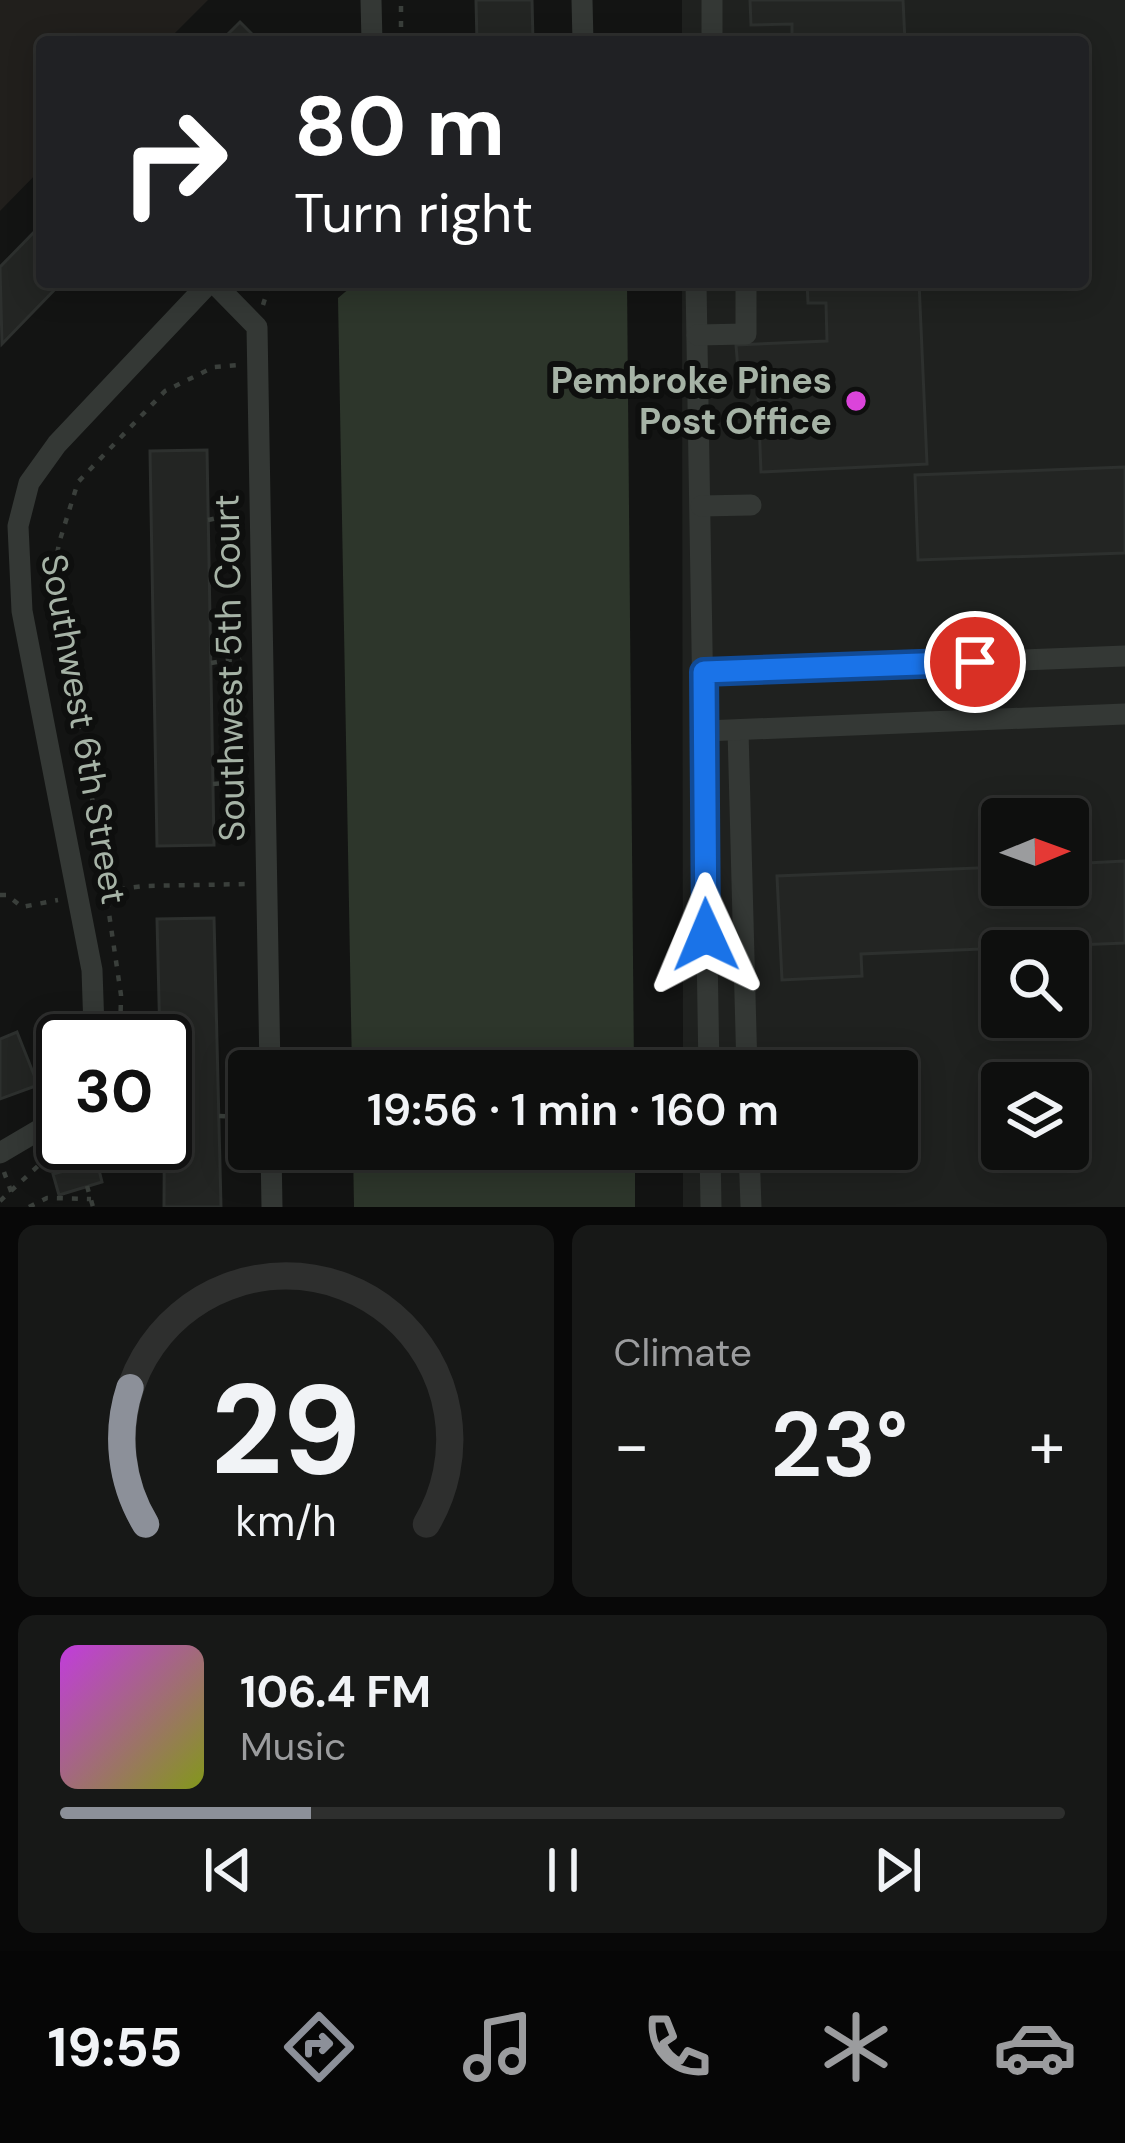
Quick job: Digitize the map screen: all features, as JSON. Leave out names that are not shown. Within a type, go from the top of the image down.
[{"type":"street","points":[[371,0],[371,36]]},
{"type":"street","points":[[582,0],[583,36]]},
{"type":"street","points":[[712,0],[712,36]]},
{"type":"street","name":"Southwest 6th Street","points":[[91,1014],[92,970],[22,610],[18,526],[29,483],[57,445],[205,288]]},
{"type":"street","name":"Southwest 5th Court","points":[[217,288],[257,327],[270,1050]]},
{"type":"street","points":[[695,288],[709,1050]]},
{"type":"street","points":[[697,335],[746,334],[746,288]]},
{"type":"street","points":[[701,506],[751,505]]},
{"type":"street","points":[[704,672],[1125,656]]},
{"type":"street","points":[[705,731],[1125,714]]},
{"type":"street","points":[[738,730],[746,1050]]},
{"type":"street","points":[[704,844],[739,842]]},
{"type":"street","points":[[0,1157],[36,1132]]},
{"type":"street","points":[[271,1170],[272,1207]]},
{"type":"street","points":[[710,1170],[711,1207]]},
{"type":"street","points":[[750,1170],[752,1207]]},
{"type":"path","points":[[401,0],[401,36]]},
{"type":"path","points":[[121,1014],[91,791],[51,591],[59,543],[78,482],[164,391],[214,367],[256,363]]},
{"type":"path","points":[[208,520],[259,512]]},
{"type":"path","points":[[211,663],[249,657],[262,646]]},
{"type":"path","points":[[213,784],[264,781]]},
{"type":"path","points":[[0,896],[7,895],[22,907],[144,886],[266,883]]},
{"type":"path","points":[[219,1116],[228,1116]]},
{"type":"path","points":[[0,1157],[12,1194]]},
{"type":"path","points":[[8,1207],[0,1201],[36,1170]]},
{"type":"path","points":[[29,1207],[47,1198],[92,1203],[87,1186]]},
{"type":"shaded area","points":[[0,0],[208,0],[172,36],[36,36],[36,174],[0,211]]},
{"type":"shaded area","points":[[682,0],[1125,0],[1125,1207],[683,1207],[683,1170],[918,1170],[918,1050],[683,1050],[682,288],[1089,288],[1089,36],[682,36]]},
{"type":"shaded area","points":[[350,288],[627,288],[634,1050],[352,1050],[338,298]]},
{"type":"shaded area","points":[[353,1170],[635,1170],[635,1207],[354,1207]]},
{"type":"building","points":[[476,0],[532,0],[533,36],[477,36]]},
{"type":"building","points":[[750,0],[903,0],[905,36],[792,36],[792,24],[751,25]]},
{"type":"building","points":[[240,22],[254,36],[226,36]]},
{"type":"building","points":[[36,230],[36,288],[56,288],[2,344],[0,267]]},
{"type":"building","points":[[807,288],[919,288],[927,464],[761,472],[757,368],[738,369],[736,345],[827,341],[826,303],[808,303]]},
{"type":"building","points":[[207,450],[214,845],[157,846],[150,451]]},
{"type":"building","points":[[1125,467],[1125,553],[918,560],[915,475]]},
{"type":"building","points":[[1125,861],[1125,943],[1089,944],[1089,930],[981,930],[981,949],[861,954],[862,976],[782,980],[777,876],[981,868],[981,906],[1089,906],[1089,863]]},
{"type":"building","points":[[214,918],[221,1207],[164,1207],[164,1170],[192,1170],[192,1014],[159,1014],[157,919]]},
{"type":"building","points":[[17,1032],[36,1086],[0,1099],[0,1039]]},
{"type":"building","points":[[99,1170],[102,1182],[59,1195],[53,1174]]},
{"type":"place","name":"Pembroke Pines Post Office","points":[[856,401]]},
{"type":"route","points":[[706,935],[704,672],[975,662]]}]
